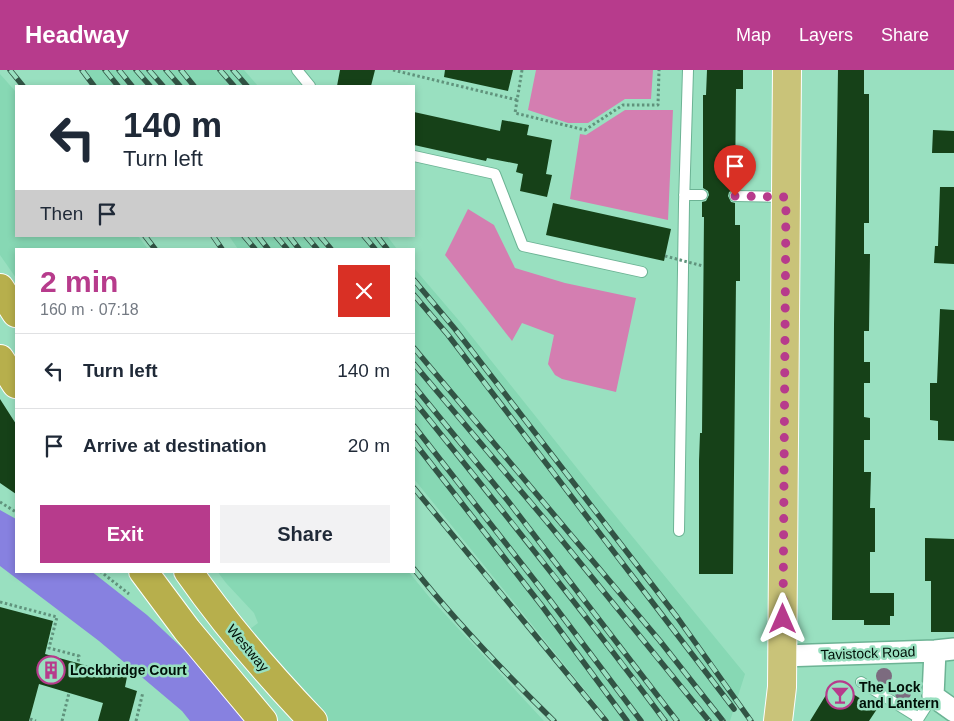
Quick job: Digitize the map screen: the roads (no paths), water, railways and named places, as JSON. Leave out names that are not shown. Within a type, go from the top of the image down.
[{"type":"highway","points":[[0,288],[15,311]]},
{"type":"highway","points":[[0,359],[15,382]]},
{"type":"highway","points":[[144,573],[187,630],[263,721]]},
{"type":"highway","name":"Westway","points":[[189,573],[208,600],[281,688],[313,721]]},
{"type":"main road","points":[[778,721],[782,687],[787,70]]},
{"type":"street","name":"Tavistock Road","points":[[782,656],[944,650]]},
{"type":"street","points":[[944,650],[933,696],[954,711]]},
{"type":"lane","points":[[297,70],[309,85]]},
{"type":"lane","points":[[679,531],[684,195],[688,70]]},
{"type":"lane","points":[[415,156],[496,174],[523,246],[642,272]]},
{"type":"lane","points":[[684,195],[702,195]]},
{"type":"lane","points":[[735,196],[786,197]]},
{"type":"lane","points":[[862,682],[918,720],[933,696]]},
{"type":"railway","points":[[10,70],[22,85]]},
{"type":"railway","points":[[82,70],[93,85]]},
{"type":"railway","points":[[105,70],[117,85]]},
{"type":"railway","points":[[119,70],[131,85]]},
{"type":"railway","points":[[136,70],[149,85]]},
{"type":"railway","points":[[149,70],[162,85]]},
{"type":"railway","points":[[166,70],[179,85]]},
{"type":"railway","points":[[181,70],[193,85]]},
{"type":"railway","points":[[220,70],[233,85]]},
{"type":"railway","points":[[233,70],[246,85]]},
{"type":"railway","points":[[146,237],[154,248]]},
{"type":"railway","points":[[214,237],[221,248]]},
{"type":"railway","points":[[245,237],[254,248]]},
{"type":"railway","points":[[259,237],[267,248]]},
{"type":"railway","points":[[277,237],[286,248]]},
{"type":"railway","points":[[290,237],[298,248]]},
{"type":"railway","points":[[307,237],[316,248]]},
{"type":"railway","points":[[321,237],[330,248]]},
{"type":"railway","points":[[365,237],[374,248]]},
{"type":"railway","points":[[378,237],[386,248]]},
{"type":"railway","points":[[415,281],[455,329],[677,617],[751,721]]},
{"type":"railway","points":[[415,296],[448,335],[734,709]]},
{"type":"railway","points":[[415,349],[660,641],[723,721]]},
{"type":"railway","points":[[415,365],[547,522],[709,721]]},
{"type":"railway","points":[[415,387],[508,501],[677,721]]},
{"type":"railway","points":[[415,402],[604,640],[665,721]]},
{"type":"railway","points":[[415,427],[550,600],[641,721]]},
{"type":"railway","points":[[415,443],[542,606],[627,721]]},
{"type":"railway","points":[[415,489],[606,721]]},
{"type":"railway","points":[[415,570],[482,647],[554,721]]},
{"type":"place","name":"Lockbridge Court","points":[[51,670]]},
{"type":"place","name":"The Lock and Lantern","points":[[840,695]]}]
